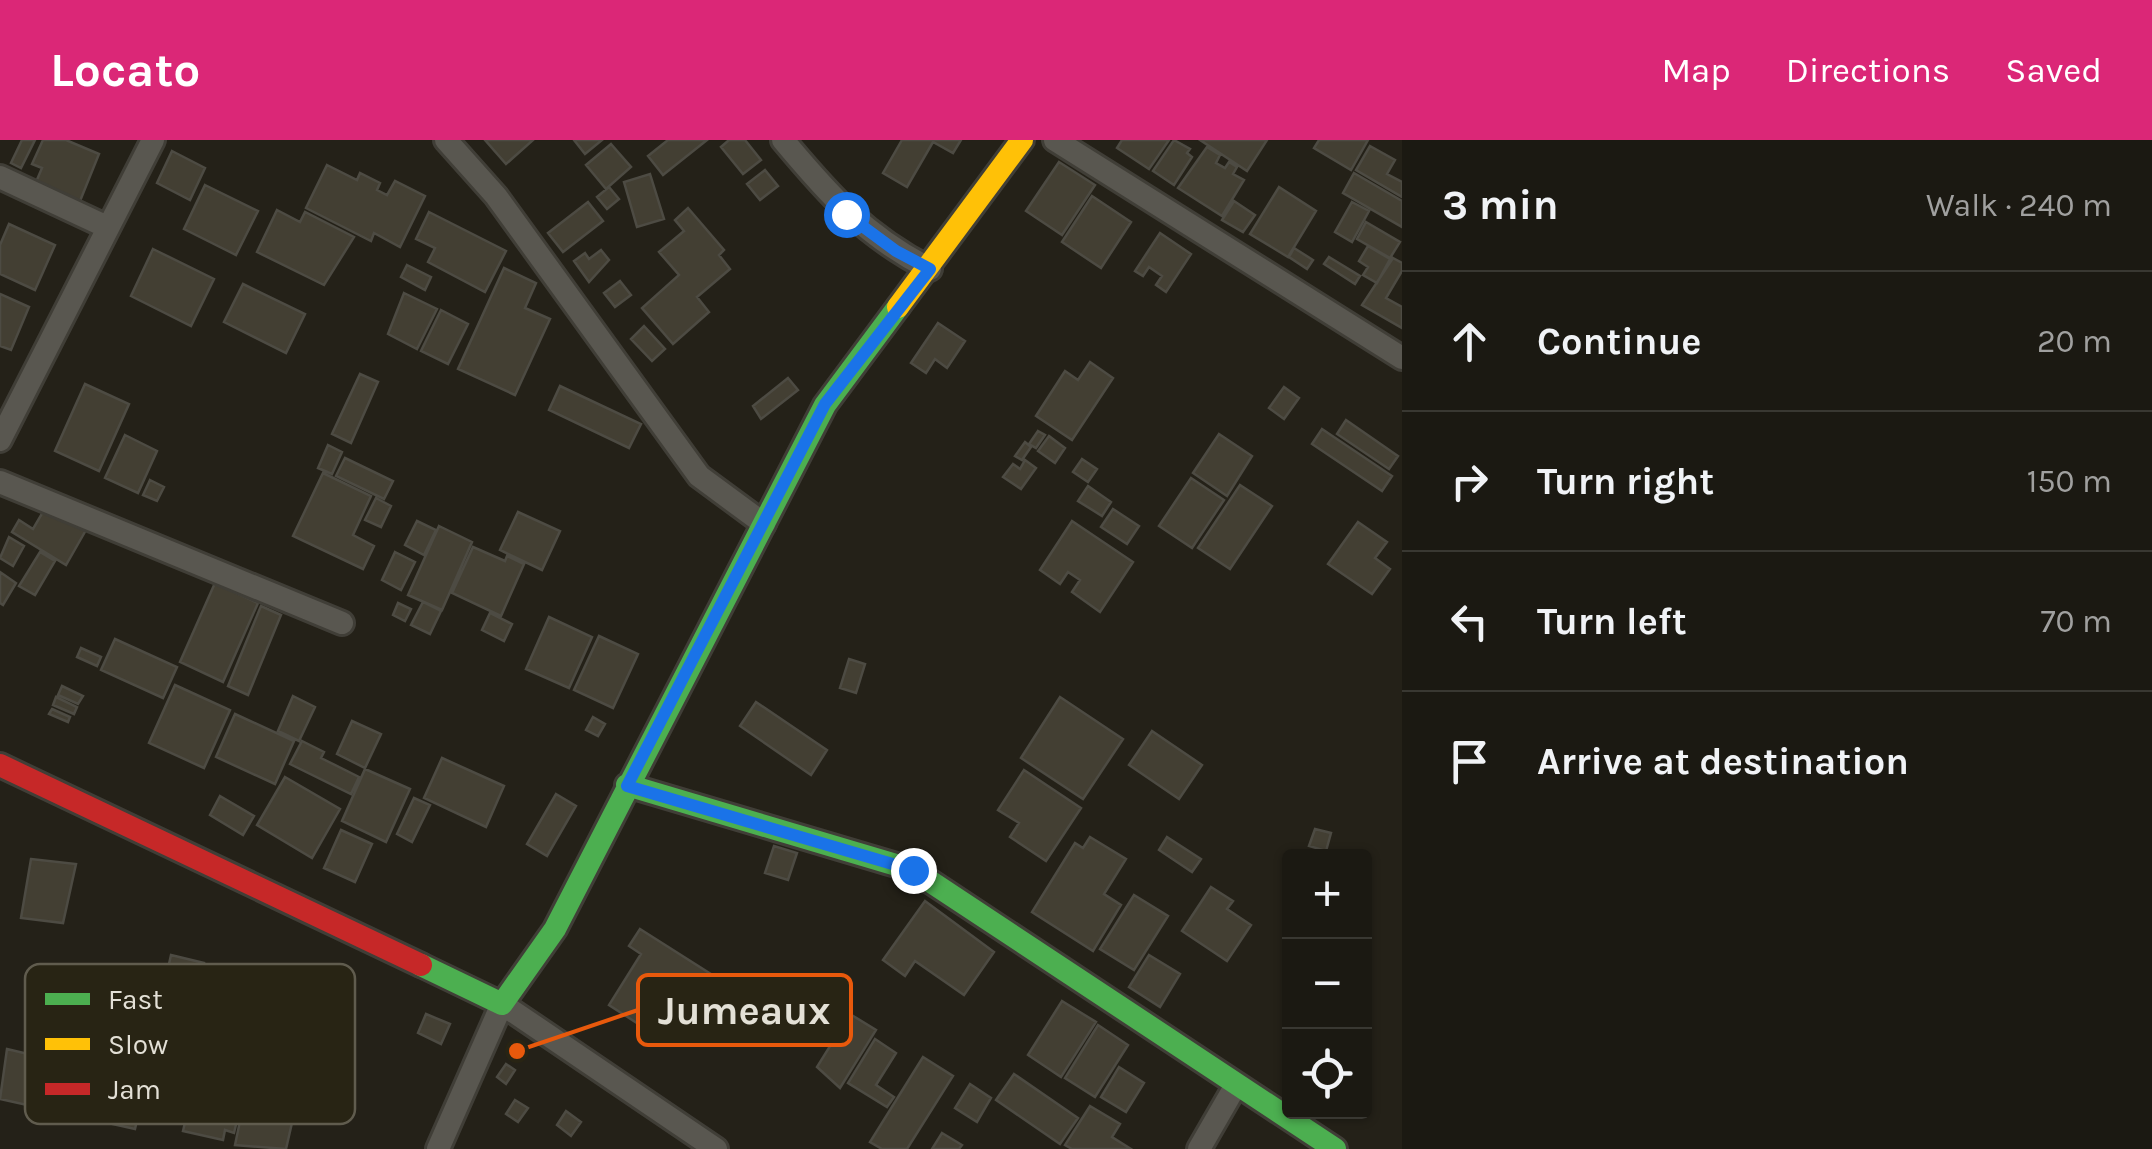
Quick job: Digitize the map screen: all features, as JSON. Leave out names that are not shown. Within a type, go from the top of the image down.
[{"type":"street","points":[[0,440],[153,140]]},
{"type":"street","points":[[446,140],[496,196],[699,476],[764,524]]},
{"type":"street","points":[[782,140],[846,214],[896,251],[930,269]]},
{"type":"street","points":[[438,1149],[502,1004],[555,929],[825,404],[930,269],[1022,140]]},
{"type":"street","points":[[1056,140],[1402,358]]},
{"type":"street","points":[[0,177],[107,228]]},
{"type":"street","points":[[0,482],[342,623]]},
{"type":"street","points":[[0,766],[502,1004],[716,1149]]},
{"type":"street","points":[[627,786],[913,870],[1335,1149]]},
{"type":"street","points":[[1199,1149],[1236,1084]]},
{"type":"building","points":[[22,140],[35,140],[21,168],[11,163]]},
{"type":"building","points":[[43,140],[66,140],[99,154],[80,201],[36,182],[42,168],[32,164]]},
{"type":"building","points":[[485,140],[533,140],[506,164]]},
{"type":"building","points":[[574,140],[602,140],[585,154]]},
{"type":"building","points":[[668,140],[707,140],[663,175],[648,156]]},
{"type":"building","points":[[729,140],[745,140],[761,160],[743,174],[721,147]]},
{"type":"building","points":[[902,140],[961,140],[953,153],[933,142],[907,187],[883,173]]},
{"type":"building","points":[[1122,140],[1169,140],[1149,169],[1117,148]]},
{"type":"building","points":[[1174,140],[1190,149],[1187,153],[1192,157],[1174,185],[1153,171]]},
{"type":"building","points":[[1200,140],[1267,140],[1247,171]]},
{"type":"building","points":[[1319,140],[1368,140],[1351,170],[1314,148]]},
{"type":"building","points":[[611,144],[631,167],[606,189],[586,165]]},
{"type":"building","points":[[1370,146],[1395,160],[1387,174],[1402,182],[1402,197],[1356,170]]},
{"type":"building","points":[[1207,147],[1220,155],[1216,163],[1225,168],[1229,162],[1237,167],[1233,174],[1244,180],[1222,216],[1178,188]]},
{"type":"building","points":[[172,151],[205,168],[190,200],[157,183]]},
{"type":"building","points":[[1059,162],[1095,185],[1062,235],[1026,211]]},
{"type":"building","points":[[327,165],[357,180],[360,173],[380,183],[377,190],[387,195],[395,181],[425,196],[400,247],[374,233],[371,241],[306,208]]},
{"type":"building","points":[[765,170],[778,186],[760,200],[747,184]]},
{"type":"building","points":[[1354,173],[1402,201],[1402,227],[1343,193]]},
{"type":"building","points":[[650,174],[664,219],[637,227],[624,182]]},
{"type":"building","points":[[205,185],[258,211],[236,255],[184,229]]},
{"type":"building","points":[[609,187],[619,199],[607,209],[597,197]]},
{"type":"building","points":[[1279,187],[1316,211],[1288,257],[1250,234]]},
{"type":"building","points":[[1092,196],[1131,222],[1101,268],[1062,242]]},
{"type":"building","points":[[1234,201],[1255,215],[1243,232],[1222,220]]},
{"type":"building","points":[[588,202],[603,221],[563,252],[548,233]]},
{"type":"building","points":[[1352,202],[1369,211],[1352,242],[1335,232]]},
{"type":"building","points":[[688,208],[724,250],[719,255],[730,269],[697,297],[709,312],[673,344],[642,308],[679,275],[659,252],[684,231],[675,220]]},
{"type":"building","points":[[277,210],[300,222],[305,212],[354,237],[324,285],[257,252]]},
{"type":"building","points":[[429,212],[506,251],[485,292],[428,262],[435,248],[416,239]]},
{"type":"building","points":[[1366,222],[1400,242],[1390,258],[1357,239]]},
{"type":"building","points":[[9,224],[55,245],[35,290],[0,274],[0,245]]},
{"type":"building","points":[[1160,233],[1191,254],[1166,292],[1156,285],[1162,276],[1149,267],[1143,276],[1135,271]]},
{"type":"building","points":[[1368,246],[1390,259],[1377,283],[1363,275],[1368,267],[1359,261]]},
{"type":"building","points":[[1294,248],[1313,260],[1307,269],[1289,257]]},
{"type":"building","points":[[153,249],[214,279],[191,326],[131,296]]},
{"type":"building","points":[[601,250],[609,260],[589,282],[574,261],[585,253],[589,259]]},
{"type":"building","points":[[1329,257],[1360,276],[1355,284],[1324,264]]},
{"type":"building","points":[[1393,258],[1402,263],[1402,271],[1386,298],[1402,307],[1402,328],[1362,305]]},
{"type":"building","points":[[407,265],[431,277],[425,290],[401,277]]},
{"type":"building","points":[[504,268],[536,283],[525,308],[550,319],[515,395],[458,369]]},
{"type":"building","points":[[620,281],[631,295],[615,307],[604,293]]},
{"type":"building","points":[[243,284],[305,314],[286,353],[224,322]]},
{"type":"building","points":[[404,293],[437,309],[417,349],[388,334]]},
{"type":"building","points":[[0,294],[29,307],[11,350],[0,346]]},
{"type":"building","points":[[441,310],[468,324],[448,364],[421,351]]},
{"type":"building","points":[[938,323],[965,341],[947,368],[935,359],[926,373],[911,363]]},
{"type":"building","points":[[644,326],[665,349],[652,361],[631,339]]},
{"type":"building","points":[[1090,362],[1113,378],[1072,440],[1036,416],[1065,371],[1078,380]]},
{"type":"building","points":[[360,374],[378,382],[351,443],[332,434]]},
{"type":"building","points":[[788,378],[798,390],[761,419],[753,406]]},
{"type":"building","points":[[85,384],[129,404],[99,471],[55,451]]},
{"type":"building","points":[[560,386],[641,424],[629,448],[549,410]]},
{"type":"building","points":[[1284,387],[1299,398],[1284,419],[1269,408]]},
{"type":"building","points":[[1346,420],[1398,456],[1389,469],[1337,434]]},
{"type":"building","points":[[1322,429],[1392,476],[1382,491],[1312,444]]},
{"type":"building","points":[[1038,431],[1045,435],[1036,448],[1029,444]]},
{"type":"building","points":[[1219,434],[1252,456],[1227,496],[1193,473]]},
{"type":"building","points":[[125,435],[157,451],[138,493],[105,478]]},
{"type":"building","points":[[1049,436],[1065,448],[1055,463],[1038,451]]},
{"type":"building","points":[[1025,442],[1031,447],[1022,460],[1015,456]]},
{"type":"building","points":[[328,445],[342,452],[332,474],[318,468]]},
{"type":"building","points":[[345,458],[393,481],[384,499],[336,476]]},
{"type":"building","points":[[1082,459],[1097,469],[1088,482],[1073,472]]},
{"type":"building","points":[[1025,460],[1036,468],[1021,489],[1003,477],[1013,464],[1020,469]]},
{"type":"building","points":[[323,473],[371,496],[353,535],[374,546],[363,569],[293,536]]},
{"type":"building","points":[[1191,478],[1224,500],[1192,548],[1159,526]]},
{"type":"building","points":[[150,480],[164,487],[157,501],[143,495]]},
{"type":"building","points":[[1240,485],[1272,506],[1230,569],[1198,548]]},
{"type":"building","points":[[1088,486],[1111,502],[1102,516],[1078,501]]},
{"type":"building","points":[[376,498],[391,506],[381,527],[365,520]]},
{"type":"building","points":[[47,505],[86,530],[66,565],[12,532],[19,520],[33,529]]},
{"type":"building","points":[[1113,509],[1139,526],[1127,544],[1101,527]]},
{"type":"building","points":[[518,512],[560,531],[542,570],[500,550]]},
{"type":"building","points":[[417,521],[436,530],[424,555],[405,545]]},
{"type":"building","points":[[1072,521],[1133,562],[1100,612],[1072,592],[1080,580],[1068,572],[1060,584],[1040,570]]},
{"type":"building","points":[[1358,522],[1387,542],[1375,558],[1390,569],[1372,594],[1328,564]]},
{"type":"building","points":[[439,526],[472,542],[442,610],[408,595]]},
{"type":"building","points":[[9,537],[24,546],[13,566],[0,558]]},
{"type":"building","points":[[473,547],[505,561],[507,556],[524,564],[501,616],[452,593]]},
{"type":"building","points":[[40,552],[55,561],[35,595],[19,586]]},
{"type":"building","points":[[395,552],[415,562],[401,590],[382,580]]},
{"type":"building","points":[[0,572],[16,583],[3,605],[0,603]]},
{"type":"building","points":[[215,583],[258,603],[223,682],[180,662]]},
{"type":"building","points":[[423,602],[441,611],[430,634],[411,625]]},
{"type":"building","points":[[398,603],[411,609],[405,621],[393,615]]},
{"type":"building","points":[[261,606],[281,615],[248,695],[228,686]]},
{"type":"building","points":[[490,613],[512,624],[504,641],[482,630]]},
{"type":"building","points":[[549,617],[592,637],[569,688],[526,669]]},
{"type":"building","points":[[599,636],[638,654],[613,708],[574,690]]},
{"type":"building","points":[[115,639],[177,667],[163,698],[101,670]]},
{"type":"building","points":[[81,648],[101,657],[97,666],[77,657]]},
{"type":"building","points":[[849,659],[865,664],[856,693],[840,688]]},
{"type":"building","points":[[175,685],[230,710],[204,768],[149,743]]},
{"type":"building","points":[[62,686],[83,696],[78,704],[58,695]]},
{"type":"building","points":[[293,696],[315,707],[299,741],[278,731]]},
{"type":"building","points":[[56,697],[77,707],[74,714],[53,705]]},
{"type":"building","points":[[1060,697],[1123,739],[1083,799],[1021,758]]},
{"type":"building","points":[[756,702],[827,750],[811,775],[740,726]]},
{"type":"building","points":[[52,709],[70,717],[68,722],[49,714]]},
{"type":"building","points":[[235,714],[294,741],[275,784],[216,757]]},
{"type":"building","points":[[593,717],[605,724],[598,736],[586,730]]},
{"type":"building","points":[[352,721],[381,734],[365,768],[337,754]]},
{"type":"building","points":[[1152,731],[1202,765],[1179,799],[1129,765]]},
{"type":"building","points":[[302,741],[324,752],[321,758],[359,777],[351,794],[290,764]]},
{"type":"building","points":[[442,758],[504,786],[486,827],[424,798]]},
{"type":"building","points":[[365,769],[410,789],[386,842],[342,821]]},
{"type":"building","points":[[1024,770],[1081,808],[1046,861],[1010,837],[1019,823],[998,810]]},
{"type":"building","points":[[285,777],[340,809],[312,858],[257,825]]},
{"type":"building","points":[[556,794],[576,806],[547,856],[527,844]]},
{"type":"building","points":[[220,796],[254,816],[243,835],[210,815]]},
{"type":"building","points":[[414,798],[430,805],[412,842],[397,834]]},
{"type":"building","points":[[1315,829],[1331,833],[1327,849],[1309,846]]},
{"type":"building","points":[[341,830],[372,844],[355,882],[324,868]]},
{"type":"building","points":[[1090,837],[1126,859],[1104,894],[1121,905],[1093,951],[1032,912],[1075,843],[1083,848]]},
{"type":"building","points":[[1167,837],[1201,859],[1192,872],[1159,850]]},
{"type":"building","points":[[774,846],[797,853],[788,880],[765,873]]},
{"type":"building","points":[[31,859],[76,864],[63,923],[21,918]]},
{"type":"building","points":[[1211,887],[1233,901],[1227,909],[1251,925],[1227,961],[1182,931]]},
{"type":"building","points":[[1134,895],[1168,916],[1134,970],[1100,949]]},
{"type":"building","points":[[925,901],[994,952],[964,995],[915,961],[905,976],[883,960]]},
{"type":"building","points":[[640,929],[758,1004],[735,1042],[662,995],[643,1027],[609,1005],[641,954],[629,946]]},
{"type":"building","points":[[171,955],[204,963],[204,964],[169,964]]},
{"type":"building","points":[[1149,955],[1180,974],[1160,1007],[1129,987]]},
{"type":"building","points":[[1062,1001],[1096,1022],[1061,1077],[1028,1055]]},
{"type":"building","points":[[426,1014],[450,1024],[441,1044],[418,1033]]},
{"type":"building","points":[[850,1014],[876,1030],[840,1088],[817,1067]]},
{"type":"building","points":[[1098,1025],[1128,1045],[1095,1097],[1065,1078]]},
{"type":"building","points":[[875,1039],[896,1053],[876,1085],[894,1097],[887,1107],[848,1083]]},
{"type":"building","points":[[7,1049],[25,1053],[25,1105],[0,1099]]},
{"type":"building","points":[[923,1057],[953,1076],[907,1149],[882,1149],[870,1142]]},
{"type":"building","points":[[506,1064],[515,1070],[506,1084],[497,1077]]},
{"type":"building","points":[[1119,1067],[1144,1083],[1126,1112],[1101,1097]]},
{"type":"building","points":[[1014,1074],[1078,1118],[1060,1144],[996,1100]]},
{"type":"building","points":[[970,1084],[991,1098],[977,1122],[955,1108]]},
{"type":"building","points":[[515,1100],[528,1108],[518,1122],[506,1114]]},
{"type":"building","points":[[1090,1106],[1120,1124],[1112,1137],[1131,1149],[1072,1149],[1065,1145]]},
{"type":"building","points":[[566,1111],[581,1122],[571,1136],[557,1125]]},
{"type":"building","points":[[185,1124],[236,1124],[234,1133],[225,1130],[223,1140],[183,1131]]},
{"type":"building","points":[[239,1124],[292,1124],[286,1149],[235,1145]]},
{"type":"building","points":[[942,1133],[962,1145],[959,1149],[932,1149]]},
{"type":"traffic: fast","points":[[421,965],[502,1004],[555,929],[825,405],[898,307]]},
{"type":"traffic: fast","points":[[627,785],[913,870],[1335,1149]]},
{"type":"traffic: slow","points":[[898,307],[1022,140]]},
{"type":"traffic: jam","points":[[0,765],[421,965]]},
{"type":"place","name":"Jumeaux","points":[[517,1051]]},
{"type":"route","points":[[846,214],[896,251],[930,269],[825,404],[627,786],[913,870]]}]
